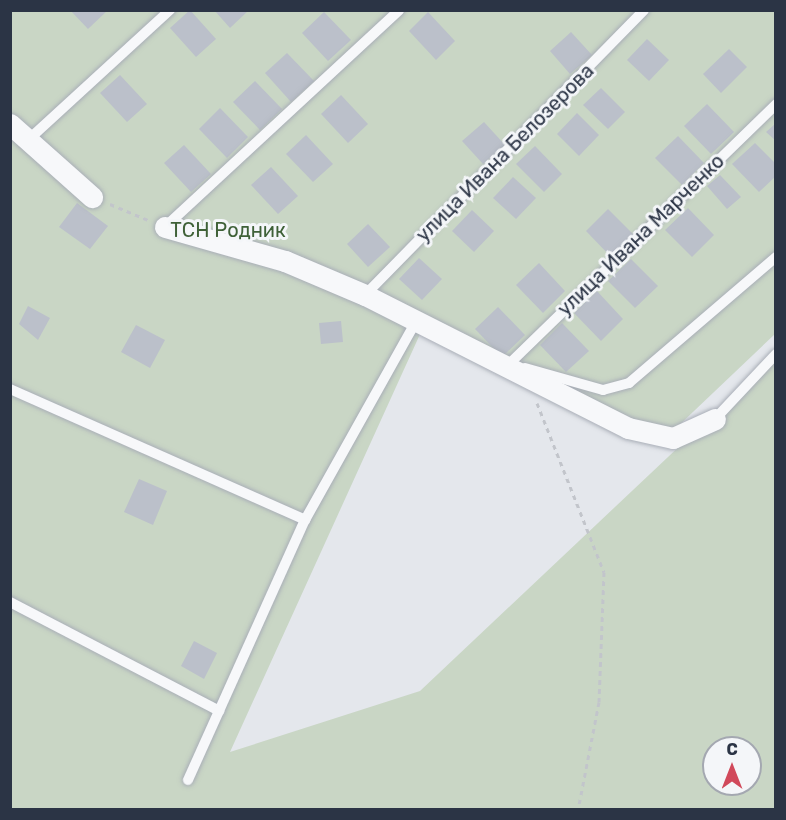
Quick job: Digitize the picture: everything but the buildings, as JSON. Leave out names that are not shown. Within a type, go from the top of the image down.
[{"type":"street","points":[[10,124],[92,197]]},
{"type":"street","points":[[165,227],[285,261],[365,294],[628,428],[673,438],[715,419]]},
{"type":"lane","points":[[27,141],[170,10]]},
{"type":"lane","points":[[165,227],[399,10]]},
{"type":"lane","name":"улица Ивана Белозерова","points":[[365,294],[644,10]]},
{"type":"lane","name":"улица Ивана Марченко","points":[[515,370],[776,104]]},
{"type":"lane","points":[[515,370],[603,390],[629,383],[776,257]]},
{"type":"lane","points":[[188,780],[305,520],[417,320]]},
{"type":"lane","points":[[715,419],[776,354]]},
{"type":"lane","points":[[10,389],[305,520]]},
{"type":"lane","points":[[10,602],[219,711]]},
{"type":"path","points":[[92,197],[165,227]]},
{"type":"path","points":[[515,370],[604,572],[599,702],[578,810]]},
{"type":"green space","name":"ТСН Родник","points":[[10,11],[775,11],[775,334],[674,430],[628,439],[421,332],[230,752],[420,691],[775,356],[775,809],[11,809]]}]
